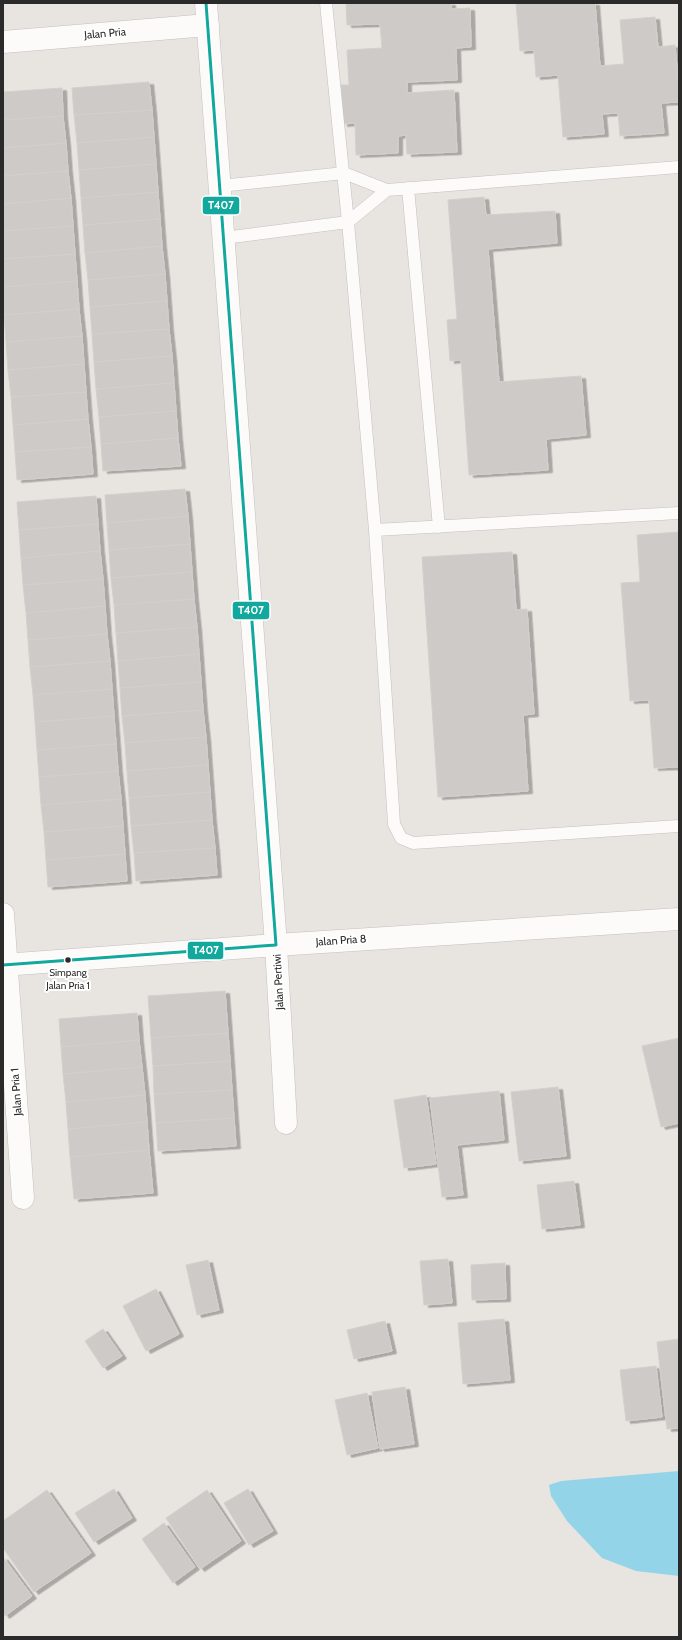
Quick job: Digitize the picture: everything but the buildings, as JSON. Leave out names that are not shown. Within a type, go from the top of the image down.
[{"type":"street","name":"Jalan Pertiwi","points":[[206,3],[276,944],[286,1123]]},
{"type":"street","name":"Jalan Pria","points":[[3,42],[208,25]]},
{"type":"street","name":"Jalan Pria 1","points":[[3,914],[5,965],[23,1198]]},
{"type":"street","name":"Jalan Pria 8","points":[[5,965],[276,944],[679,919]]},
{"type":"lane","points":[[326,3],[344,173],[375,530],[394,824],[401,838],[413,843],[679,826]]},
{"type":"lane","points":[[220,186],[344,173],[387,190],[679,167]]},
{"type":"lane","points":[[408,188],[439,526]]},
{"type":"lane","points":[[224,238],[348,222],[387,190]]},
{"type":"lane","points":[[375,530],[679,512]]},
{"type":"water","points":[[679,1471],[679,1576],[636,1571],[602,1558],[567,1521],[551,1496],[549,1485],[561,1481]]},
{"type":"transit line","name":"T407","points":[[3,965],[276,945],[206,3]]},
{"type":"place","name":"Simpang Jalan Pria 1","points":[[68,960]]}]
